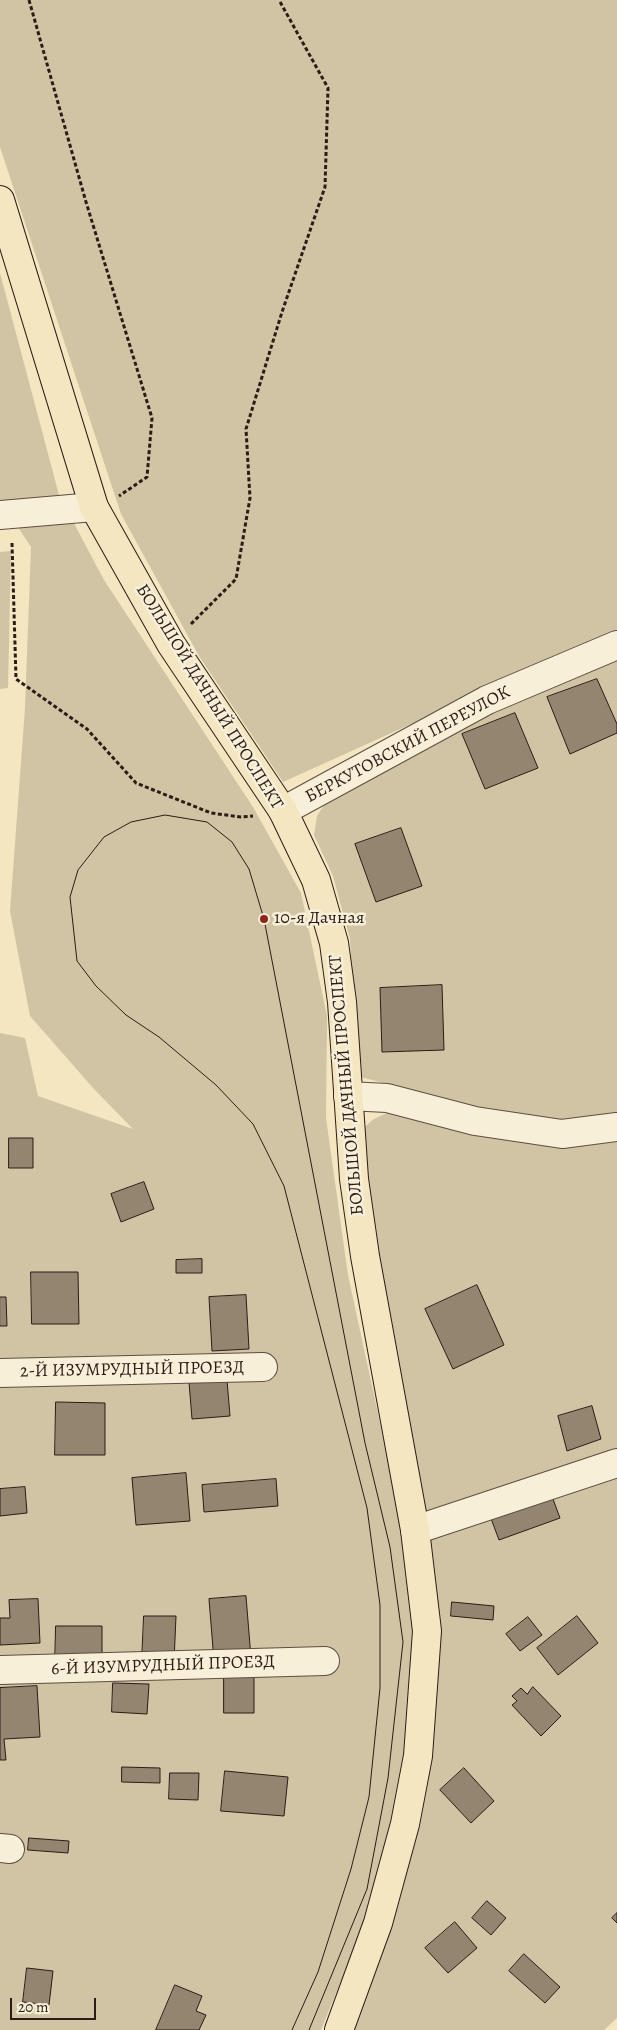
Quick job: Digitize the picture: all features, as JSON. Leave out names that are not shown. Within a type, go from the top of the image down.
[{"type":"main road","name":"БОЛЬШОЙ ДАЧНЫЙ ПРОСПЕКТ","points":[[0,200],[94,507],[171,644],[283,812],[316,880],[334,943],[342,1002],[354,1179],[365,1256],[415,1530],[427,1631],[418,1756],[405,1824],[378,1923],[339,2030]]},
{"type":"street","points":[[6,526],[94,507]]},
{"type":"street","name":"БЕРКУТОВСКИЙ ПЕРЕУЛОК","points":[[283,812],[487,700],[617,645]]},
{"type":"street","points":[[348,1096],[387,1098],[475,1121],[562,1134],[617,1127]]},
{"type":"street","name":"2-Й ИЗУМРУДНЫЙ ПРОЕЗД","points":[[0,1373],[263,1367]]},
{"type":"street","points":[[415,1530],[617,1463]]},
{"type":"street","name":"6-Й ИЗУМРУДНЫЙ ПРОЕЗД","points":[[0,1670],[325,1662]]},
{"type":"path","points":[[28,0],[86,202],[152,418],[147,477],[123,494],[94,507]]},
{"type":"path","points":[[171,644],[236,579],[250,498],[246,429],[282,312],[325,187],[328,88],[279,0]]},
{"type":"path","points":[[6,526],[16,679],[87,729],[136,783],[211,813],[242,817],[283,812]]},
{"type":"shaded area","points":[[0,0],[617,0],[617,631],[283,782],[199,656],[121,514],[0,147]]},
{"type":"shaded area","points":[[0,273],[59,495],[104,580],[253,807],[301,893],[327,1016],[326,1118],[348,1275],[403,1529],[414,1632],[404,1754],[395,1823],[366,1920],[321,2030],[0,2030],[0,1033],[25,1038],[38,1096],[133,1129],[94,1089],[30,1016],[10,911],[25,708],[31,547],[0,500]]},
{"type":"shaded area","points":[[11,551],[8,688],[0,689],[0,552]]},
{"type":"shaded area","points":[[617,656],[617,1117],[565,1125],[500,1114],[357,1076],[350,939],[333,876],[314,835],[317,816],[328,799],[435,735]]},
{"type":"shaded area","points":[[387,1113],[458,1128],[617,1139],[617,1457],[426,1518],[369,1218],[361,1130],[374,1119]]},
{"type":"shaded area","points":[[617,1469],[617,2018],[604,2030],[353,2030],[391,1924],[427,1530]]},
{"type":"building","points":[[597,679],[617,724],[617,733],[570,754],[547,697]]},
{"type":"building","points":[[515,713],[538,768],[485,789],[462,734]]},
{"type":"building","points":[[401,828],[422,886],[376,902],[355,844]]},
{"type":"building","points":[[442,985],[444,1050],[382,1052],[380,988]]},
{"type":"building","points":[[9,1138],[33,1138],[33,1168],[9,1168]]},
{"type":"building","points":[[144,1182],[154,1209],[121,1222],[111,1194]]},
{"type":"building","points":[[202,1259],[202,1273],[176,1273],[176,1260]]},
{"type":"building","points":[[31,1272],[78,1272],[79,1324],[32,1324]]},
{"type":"building","points":[[477,1285],[504,1345],[453,1369],[425,1309]]},
{"type":"building","points":[[246,1295],[249,1349],[212,1351],[209,1297]]},
{"type":"building","points":[[0,1297],[6,1297],[7,1326],[0,1326]]},
{"type":"building","points":[[227,1380],[230,1416],[192,1419],[189,1382]]},
{"type":"building","points":[[56,1402],[105,1403],[105,1455],[55,1455]]},
{"type":"building","points":[[592,1406],[601,1439],[567,1451],[558,1416]]},
{"type":"building","points":[[186,1473],[190,1521],[136,1525],[132,1478]]},
{"type":"building","points":[[276,1479],[278,1506],[204,1512],[202,1485]]},
{"type":"building","points":[[25,1487],[27,1513],[0,1516],[0,1489]]},
{"type":"building","points":[[550,1491],[560,1518],[499,1540],[489,1513]]},
{"type":"building","points":[[246,1596],[251,1658],[214,1661],[209,1599]]},
{"type":"building","points":[[38,1599],[40,1643],[0,1645],[0,1618],[10,1618],[9,1600]]},
{"type":"building","points":[[452,1602],[494,1606],[493,1620],[451,1616]]},
{"type":"building","points":[[144,1616],[176,1616],[174,1662],[142,1660]]},
{"type":"building","points":[[577,1616],[598,1643],[558,1675],[537,1648]]},
{"type":"building","points":[[528,1617],[542,1635],[520,1651],[506,1634]]},
{"type":"building","points":[[56,1626],[102,1626],[102,1665],[55,1664]]},
{"type":"building","points":[[224,1672],[254,1672],[254,1713],[224,1713]]},
{"type":"building","points":[[113,1683],[149,1684],[147,1714],[112,1712]]},
{"type":"building","points":[[37,1686],[40,1737],[4,1739],[6,1760],[0,1760],[0,1688]]},
{"type":"building","points":[[533,1687],[561,1716],[541,1736],[512,1705],[517,1701],[512,1696],[521,1688],[527,1694]]},
{"type":"building","points":[[122,1767],[160,1768],[160,1783],[122,1782]]},
{"type":"building","points":[[464,1768],[494,1801],[471,1823],[440,1790]]},
{"type":"building","points":[[225,1771],[288,1777],[284,1816],[221,1811]]},
{"type":"building","points":[[170,1773],[199,1773],[198,1800],[169,1799]]},
{"type":"building","points":[[29,1838],[69,1841],[68,1853],[28,1850]]},
{"type":"building","points":[[487,1901],[506,1918],[491,1935],[472,1918]]},
{"type":"building","points":[[617,1913],[617,1923],[612,1918]]},
{"type":"building","points":[[455,1922],[477,1948],[448,1973],[425,1948]]},
{"type":"building","points":[[524,1954],[560,1987],[545,2003],[509,1971]]},
{"type":"building","points":[[27,1968],[53,1971],[49,2005],[23,2002]]},
{"type":"building","points":[[175,1985],[202,1996],[196,2011],[206,2015],[199,2030],[156,2030]]},
{"type":"tram line","points":[[292,2030],[318,1972],[351,1869],[369,1797],[380,1688],[380,1605],[367,1508],[284,1186],[253,1124],[216,1085],[159,1037],[126,1015],[96,986],[77,961],[70,897],[78,870],[104,837],[131,822],[165,815],[207,822],[232,842],[249,869],[264,919],[365,1443],[390,1547],[403,1642],[388,1778],[367,1889],[309,2030]]},
{"type":"place","name":"10-я Дачная","points":[[264,919]]}]
